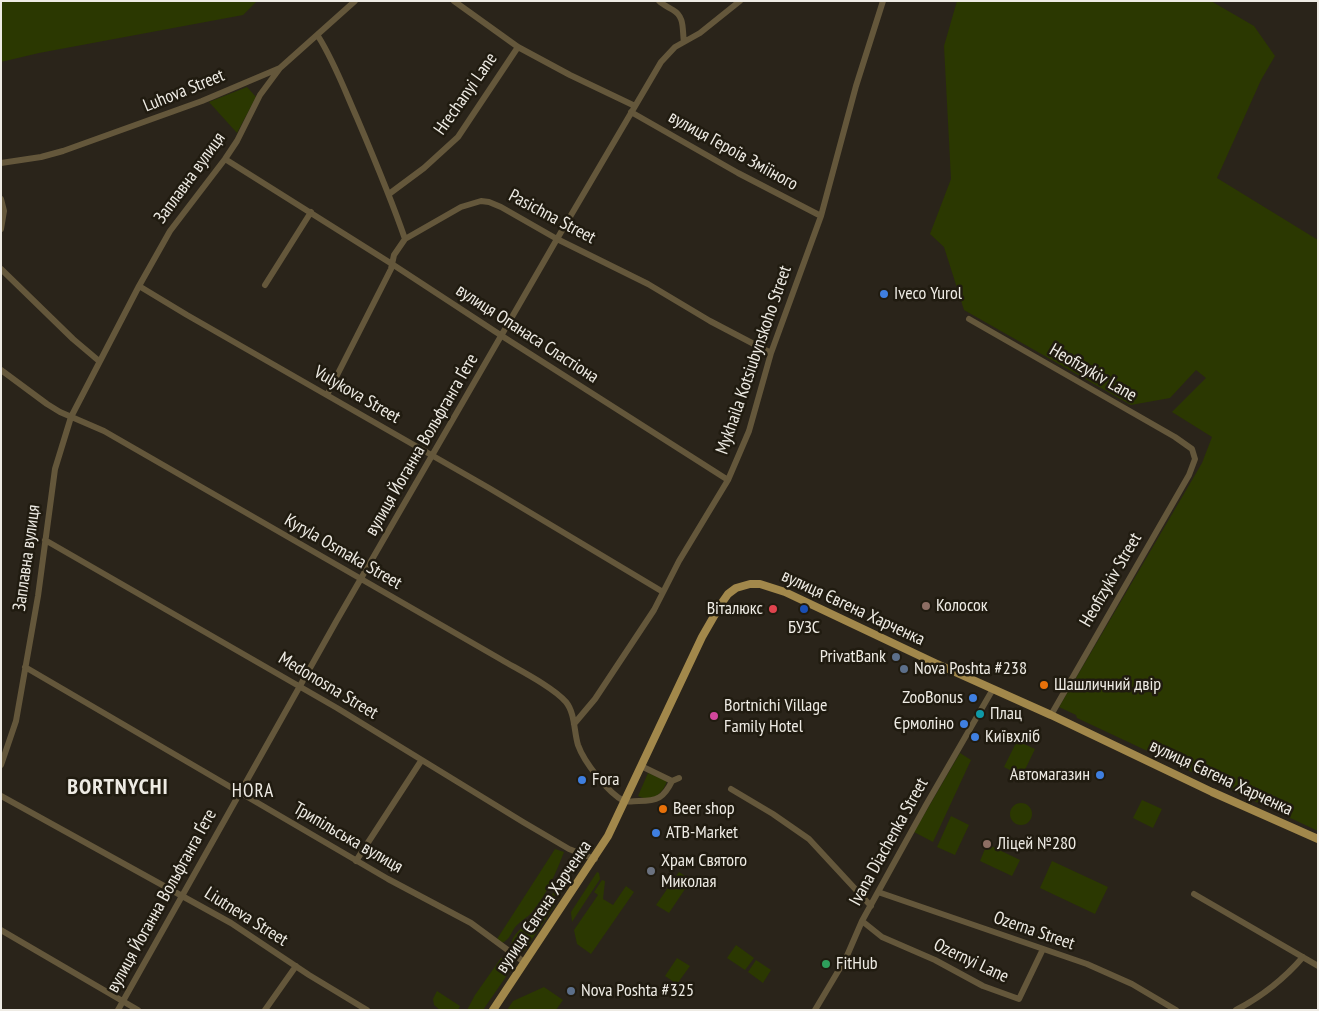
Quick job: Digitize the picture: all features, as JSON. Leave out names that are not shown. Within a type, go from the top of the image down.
[{"type":"main road","name":"вулиця Євгена Харченка","points":[[493,1010],[608,836],[702,637],[721,604],[728,594],[736,588],[750,584],[760,584],[785,592],[993,690],[1051,715],[1203,788],[1318,839]]},
{"type":"street","name":"Luhova Street","points":[[1,163],[63,151],[202,101],[280,68],[355,1]]},
{"type":"street","points":[[454,1],[518,47],[570,76],[635,106]]},
{"type":"street","points":[[659,1],[677,12],[681,17],[684,42]]},
{"type":"street","name":"вулиця Йоганна Вольфганга Ґете","points":[[118,1010],[240,792],[557,239],[666,55],[700,33],[740,1]]},
{"type":"street","name":"Mykhaila Kotsiubynskoho Street","points":[[574,724],[595,699],[654,610],[698,528],[728,480],[750,431],[771,353],[821,216],[856,86],[883,1]]},
{"type":"street","points":[[318,36],[326,48],[341,82],[389,194],[405,239],[394,255],[391,270],[327,395]]},
{"type":"street","name":"Hrechanyi Lane","points":[[389,194],[424,168],[458,137],[518,47]]},
{"type":"street","name":"Заплавна вулиця","points":[[1,765],[16,721],[38,596],[56,469],[71,417],[99,361],[170,231],[225,159],[260,95],[280,68]]},
{"type":"street","name":"вулиця Героїв Зміїного","points":[[631,112],[738,173],[821,216]]},
{"type":"street","name":"вулиця Опанаса Сластіона","points":[[225,159],[311,212],[728,480]]},
{"type":"street","points":[[1,199],[4,211],[1,230]]},
{"type":"street","name":"Pasichna Street","points":[[405,239],[461,207],[481,201],[490,202],[501,206],[557,239],[648,284],[710,321],[771,353]]},
{"type":"street","points":[[265,285],[311,212]]},
{"type":"street","points":[[1,269],[73,339],[99,361]]},
{"type":"street","name":"Vulykova Street","points":[[139,286],[545,520],[663,592]]},
{"type":"street","name":"Heofizykiv Lane","points":[[969,319],[1175,437],[1192,449],[1195,459]]},
{"type":"street","name":"Kyryla Osmaka Street","points":[[1,370],[47,404],[104,431],[558,694],[566,702],[574,724],[578,746],[584,760],[604,785],[625,801]]},
{"type":"street","name":"Heofizykiv Street","points":[[1051,715],[1135,571],[1189,475],[1195,459]]},
{"type":"street","name":"Medonosna Street","points":[[45,540],[300,687],[569,849],[594,859]]},
{"type":"street","name":"Трипільська вулиця","points":[[25,667],[356,861],[471,923],[524,962]]},
{"type":"street","name":"Ivana Diachenka Street","points":[[814,1010],[846,958],[862,921],[926,805],[993,690]]},
{"type":"street","points":[[356,861],[421,760]]},
{"type":"street","points":[[641,766],[672,782]]},
{"type":"street","points":[[625,801],[652,801],[666,793],[672,782],[679,778]]},
{"type":"street","points":[[731,789],[773,814],[808,839],[871,906]]},
{"type":"street","name":"Liutneva Street","points":[[1,796],[182,895],[367,1010]]},
{"type":"street","name":"Ozerna Street","points":[[878,892],[1087,964],[1132,984],[1176,1010]]},
{"type":"street","points":[[1194,894],[1318,966]]},
{"type":"street","name":"Ozernyi Lane","points":[[862,921],[882,937],[935,960],[983,986],[1019,1000],[1043,949]]},
{"type":"street","points":[[1,930],[138,1010]]},
{"type":"street","points":[[1236,1010],[1269,991],[1286,977],[1303,958]]},
{"type":"street","points":[[265,1010],[296,966]]},
{"type":"green space","points":[[1,1],[257,1],[243,15],[39,53],[1,62]]},
{"type":"green space","points":[[957,1],[1211,1],[1254,26],[1275,56],[1261,80],[1217,178],[1318,240],[1318,831],[1077,718],[1076,715],[1059,707],[1202,463],[1212,437],[1172,412],[1206,378],[1196,370],[1170,398],[1131,405],[964,310],[944,247],[930,234],[951,179],[944,46]]},
{"type":"green space","points":[[247,87],[256,97],[237,133],[209,102]]},
{"type":"green space","points":[[1017,741],[1035,749],[1022,776],[1004,767]]},
{"type":"green space","points":[[960,753],[971,760],[933,842],[914,832]]},
{"type":"green space","points":[[648,773],[667,781],[663,790],[656,796],[643,798],[638,796]]},
{"type":"green space","points":[[1142,800],[1162,809],[1153,828],[1133,818]]},
{"type":"green space","points":[[1021,803],[1029,806],[1032,814],[1029,822],[1021,825],[1013,822],[1010,814],[1013,806]]},
{"type":"green space","points":[[951,816],[969,825],[955,855],[937,847]]},
{"type":"green space","points":[[987,844],[1020,860],[1012,876],[980,861]]},
{"type":"green space","points":[[555,849],[564,852],[547,891],[532,912],[517,925],[502,943],[497,939]]},
{"type":"green space","points":[[1052,861],[1108,887],[1095,914],[1040,888]]},
{"type":"green space","points":[[597,872],[600,879],[572,922],[571,912]]},
{"type":"green space","points":[[679,872],[691,880],[669,913],[656,905]]},
{"type":"green space","points":[[602,880],[605,881],[603,899],[613,905],[626,886],[634,892],[591,954],[577,944],[574,930],[598,895],[594,892]]},
{"type":"green space","points":[[556,889],[555,905],[525,950],[520,954],[514,949],[513,939],[541,911]]},
{"type":"green space","points":[[736,945],[754,958],[745,970],[727,958]]},
{"type":"green space","points":[[507,956],[511,959],[512,968],[483,1010],[467,1010],[475,995],[501,958]]},
{"type":"green space","points":[[677,958],[690,966],[677,984],[665,976]]},
{"type":"green space","points":[[756,960],[771,970],[763,983],[748,972]]},
{"type":"green space","points":[[544,987],[563,1000],[556,1010],[507,1010],[513,1001]]},
{"type":"green space","points":[[437,991],[460,1006],[458,1010],[440,1010],[434,1005],[433,999]]},
{"type":"place","name":"Iveco Yurol","points":[[884,294]]},
{"type":"place","name":"Колосок","points":[[926,606]]},
{"type":"place","name":"Віталюкс","points":[[773,609]]},
{"type":"place","name":"БУЗС","points":[[804,609]]},
{"type":"place","name":"PrivatBank","points":[[896,657]]},
{"type":"place","name":"Nova Poshta #238","points":[[904,669]]},
{"type":"place","name":"Шашличний двір","points":[[1044,685]]},
{"type":"place","name":"ZooBonus","points":[[973,698]]},
{"type":"place","name":"Плац","points":[[980,714]]},
{"type":"place","name":"Bortnichi Village Family Hotel","points":[[714,716]]},
{"type":"place","name":"Єрмоліно","points":[[964,724]]},
{"type":"place","name":"Київхліб","points":[[975,737]]},
{"type":"place","name":"Автомагазин","points":[[1100,775]]},
{"type":"place","name":"Fora","points":[[582,780]]},
{"type":"place","name":"Beer shop","points":[[663,809]]},
{"type":"place","name":"ATB-Market","points":[[656,833]]},
{"type":"place","name":"Ліцей №280","points":[[987,844]]},
{"type":"place","name":"Храм Святого Миколая","points":[[651,871]]},
{"type":"place","name":"FitHub","points":[[826,964]]},
{"type":"place","name":"Nova Poshta #325","points":[[571,991]]},
{"type":"district","name":"BORTNYCHI","points":[[118,788]]},
{"type":"district","name":"HORA","points":[[253,792]]}]
